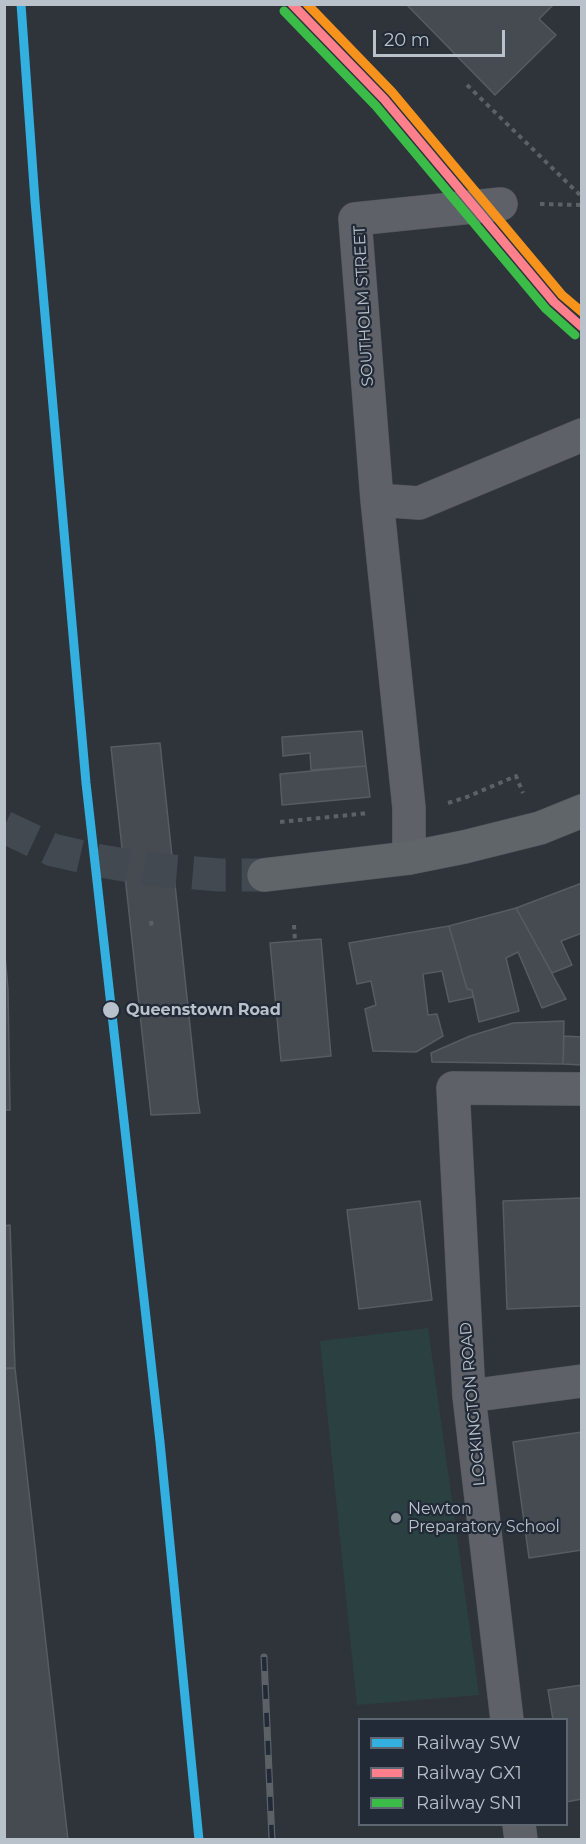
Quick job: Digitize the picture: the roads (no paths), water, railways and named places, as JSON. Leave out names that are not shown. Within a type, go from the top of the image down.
[{"type":"main road","points":[[264,875],[409,858],[464,847],[540,828],[582,811]]},
{"type":"street","name":"SOUTHOLM STREET","points":[[409,858],[409,808],[377,500],[356,219],[501,204]]},
{"type":"street","points":[[377,500],[419,503],[582,435]]},
{"type":"street","name":"LOCKINGTON ROAD","points":[[507,1718],[469,1396],[453,1088],[582,1089]]},
{"type":"street","points":[[469,1396],[582,1382]]},
{"type":"tunnel","points":[[4,827],[53,850],[101,861],[148,869],[219,875],[264,875]]},
{"type":"railway","points":[[264,1657],[272,1840]]},
{"type":"rail line","name":"SW","points":[[21,4],[35,201],[86,783],[160,1442],[199,1840]]},
{"type":"rail line","name":"GX1","points":[[292,4],[384,99],[554,302],[582,327]]},
{"type":"rail line","name":"SN1","points":[[284,11],[376,106],[546,309],[575,335]]},
{"type":"place","name":"Queenstown Road","points":[[111,1010]]},
{"type":"place","name":"Newton Preparatory School","points":[[396,1518]]}]
